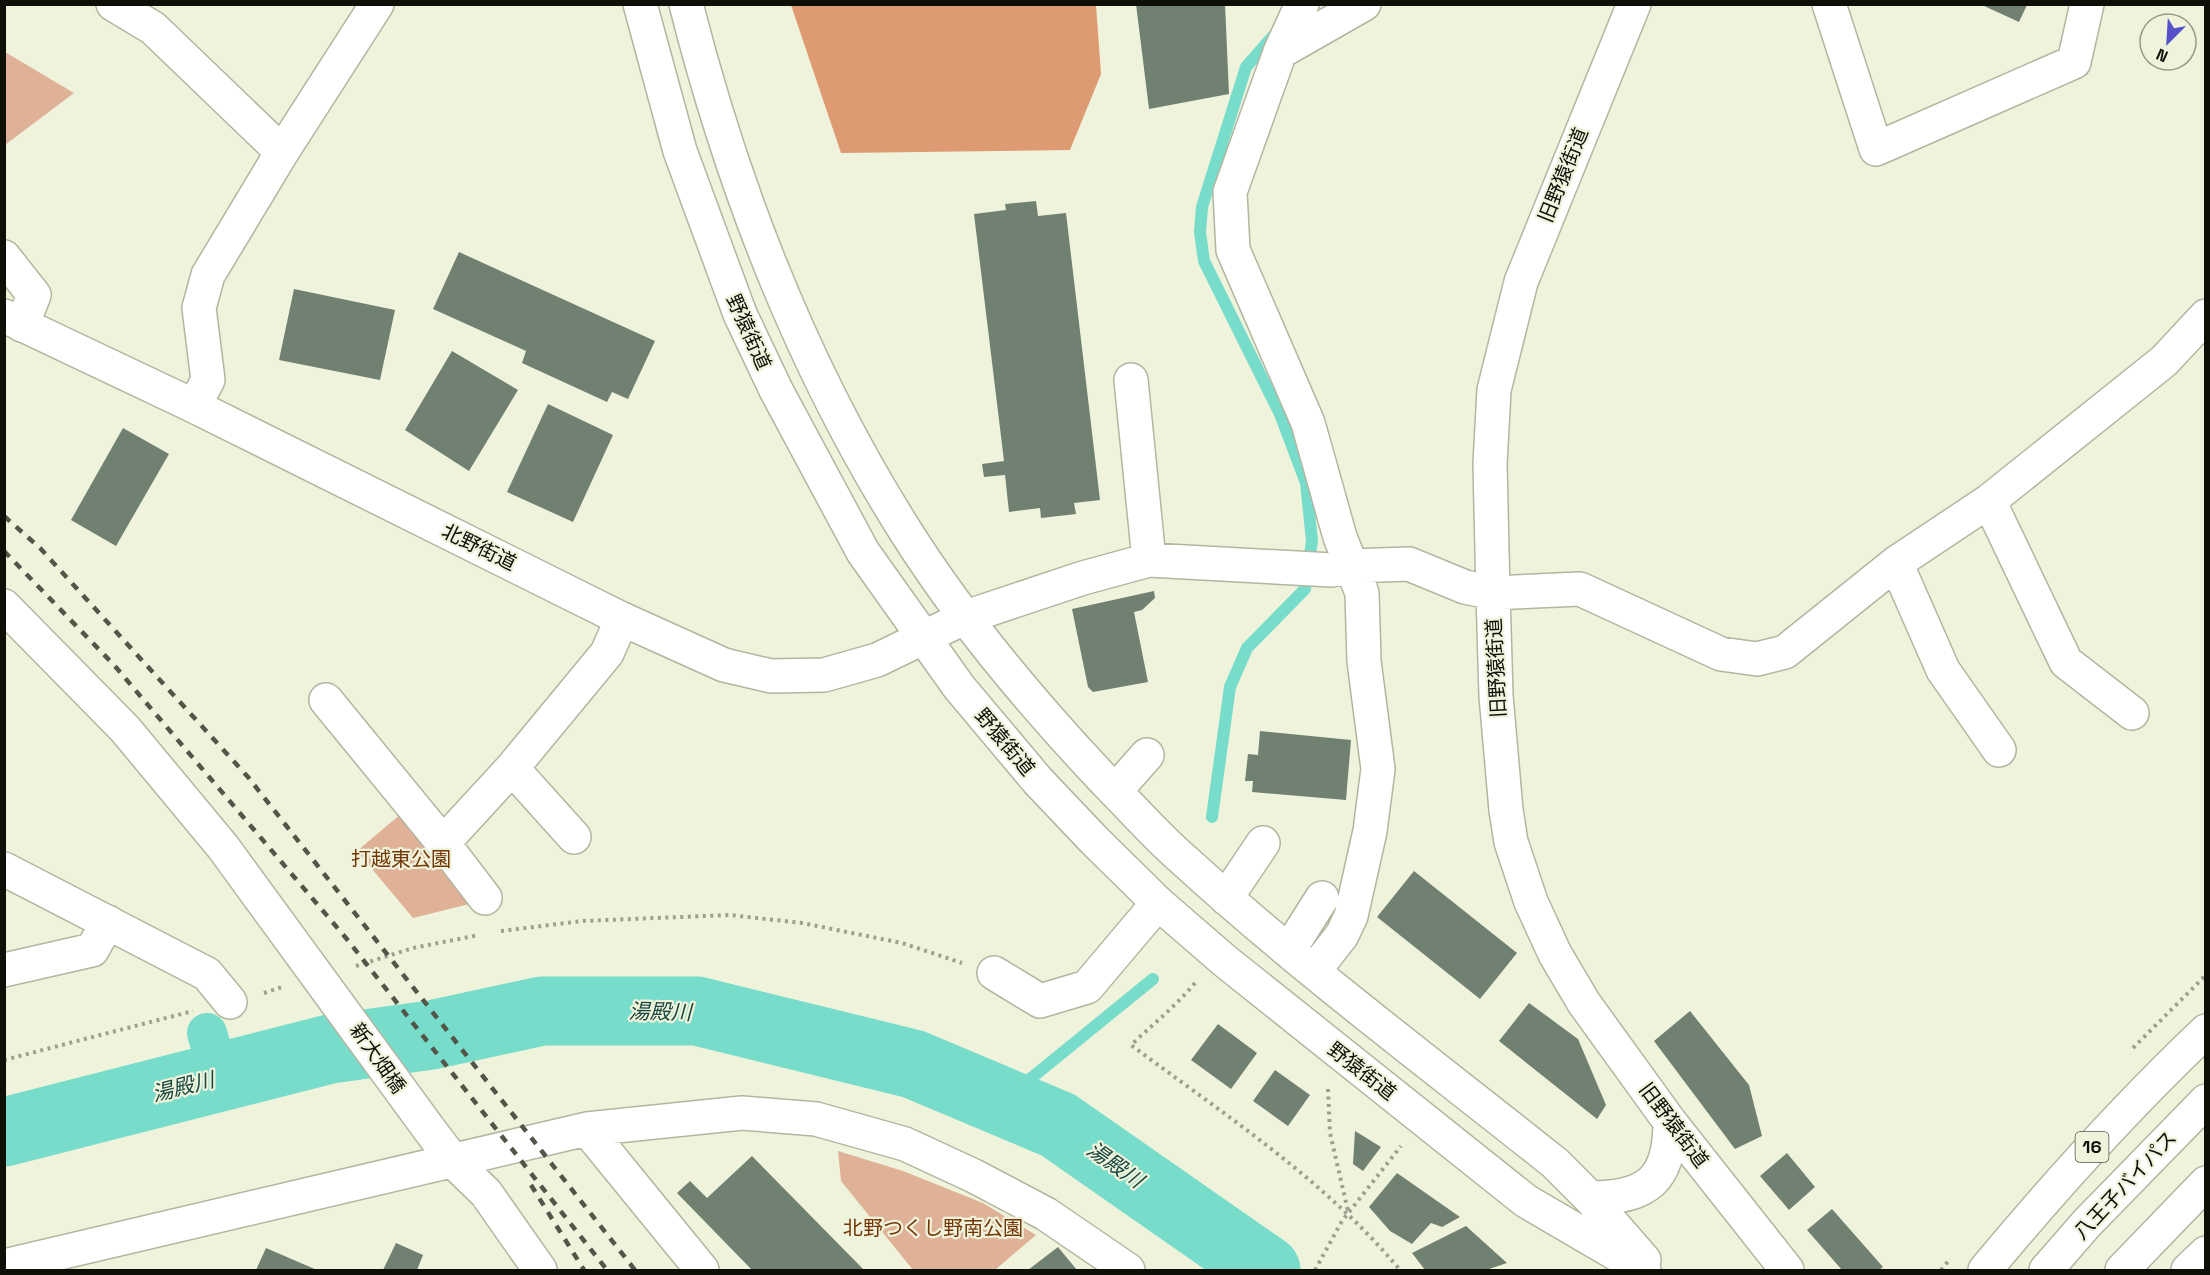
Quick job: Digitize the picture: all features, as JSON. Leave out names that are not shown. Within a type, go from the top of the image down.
[{"type":"main road","points":[[113,4],[153,28],[282,152]]},
{"type":"main road","points":[[194,406],[208,380],[199,308],[208,275],[282,152],[377,4]]},
{"type":"main road","name":"野猿街道","points":[[640,4],[680,151],[740,314],[824,483],[863,552],[923,638],[1038,781],[1158,903],[1234,968],[1527,1201],[1644,1270]]},
{"type":"main road","points":[[686,4],[706,82],[734,170],[794,320],[854,443],[879,488],[924,559],[966,617],[1050,722],[1182,859],[1314,971],[1555,1163],[1590,1198],[1653,1270]]},
{"type":"main road","points":[[1302,4],[1283,46],[1230,192],[1233,250],[1308,423],[1340,537],[1342,568],[1362,593],[1364,661],[1378,769],[1370,831],[1350,916],[1342,935],[1314,971]]},
{"type":"main road","points":[[1283,46],[1364,4]]},
{"type":"main road","name":"旧野猿街道","points":[[1634,4],[1521,282],[1501,358],[1491,426],[1492,593],[1496,696],[1506,810],[1511,842],[1522,876],[1555,954],[1584,1003],[1670,1122],[1787,1270]]},
{"type":"main road","points":[[1829,4],[1876,148],[2074,62],[2087,4]]},
{"type":"main road","points":[[4,256],[34,295],[13,320]]},
{"type":"main road","name":"北野街道","points":[[13,320],[194,406],[622,619],[724,665],[771,676],[824,675],[878,660],[966,617],[1083,578],[1149,560],[1214,568],[1342,568],[1409,564],[1465,586],[1492,593],[1580,589],[1721,654],[1757,659],[1785,652],[1896,563],[1989,501],[2164,361],[2205,316]]},
{"type":"main road","points":[[1131,380],[1149,560]]},
{"type":"main road","points":[[1989,501],[2066,662],[2132,713]]},
{"type":"main road","points":[[1896,563],[1943,670],[1999,750]]},
{"type":"main road","name":"新大畑橋","points":[[4,606],[125,729],[223,847],[429,1129],[454,1162],[486,1193],[540,1270]]},
{"type":"main road","points":[[443,843],[512,768],[607,653],[622,619]]},
{"type":"main road","points":[[326,700],[485,898]]},
{"type":"main road","points":[[1115,790],[1147,755]]},
{"type":"main road","points":[[512,768],[574,837]]},
{"type":"main road","points":[[1226,898],[1263,843]]},
{"type":"main road","points":[[4,869],[207,974],[230,1002]]},
{"type":"main road","points":[[1290,951],[1322,898]]},
{"type":"main road","points":[[994,973],[1040,1001],[1087,987],[1158,903]]},
{"type":"main road","points":[[4,970],[92,950],[108,922]]},
{"type":"main road","name":"16","points":[[1985,1270],[2051,1191],[2158,1077],[2205,1031]]},
{"type":"main road","name":"八王子バイパス","points":[[2046,1270],[2087,1223],[2205,1101]]},
{"type":"main road","points":[[4,1266],[587,1129],[742,1113],[816,1119],[904,1144],[974,1176],[1046,1214],[1128,1270]]},
{"type":"main road","points":[[1590,1198],[1632,1195],[1648,1187],[1659,1174],[1666,1160],[1670,1122]]},
{"type":"main road","points":[[587,1129],[702,1270]]},
{"type":"main road","points":[[2122,1270],[2205,1183]]},
{"type":"main road","points":[[2188,1270],[2205,1253]]},
{"type":"path","points":[[4,1060],[230,1002],[323,981],[413,948],[490,933],[582,921],[683,919],[729,915],[802,923],[902,943],[994,973]]},
{"type":"path","points":[[1196,982],[1177,1005],[1131,1045],[1285,1160],[1348,1213],[1400,1270]]},
{"type":"path","points":[[1328,1085],[1330,1133],[1348,1213]]},
{"type":"path","points":[[1315,1270],[1342,1221],[1402,1144]]},
{"type":"green space","points":[[5,52],[74,93],[5,145]]},
{"type":"green space","name":"打越東公園","points":[[402,813],[473,903],[413,918],[357,851]]},
{"type":"green space","name":"北野つくし野南公園","points":[[838,1151],[903,1171],[983,1203],[1036,1235],[995,1270],[913,1270],[841,1181]]},
{"type":"shaded area","points":[[791,5],[1096,5],[1101,74],[1070,150],[841,153]]},
{"type":"building","points":[[1136,4],[1225,4],[1229,94],[1149,109]]},
{"type":"building","points":[[1982,5],[2027,5],[2019,22]]},
{"type":"building","points":[[1036,201],[1038,216],[1066,213],[1100,500],[1074,503],[1076,514],[1041,518],[1040,508],[1009,512],[1005,475],[984,477],[982,464],[1004,461],[974,214],[1006,210],[1005,204]]},
{"type":"building","points":[[459,252],[655,341],[628,399],[612,392],[607,402],[522,363],[526,351],[433,309]]},
{"type":"building","points":[[294,289],[395,310],[380,380],[279,360]]},
{"type":"building","points":[[452,351],[518,390],[469,471],[405,430]]},
{"type":"building","points":[[548,404],[613,435],[573,522],[507,492]]},
{"type":"building","points":[[123,428],[169,454],[116,546],[71,520]]},
{"type":"building","points":[[1154,591],[1155,598],[1142,610],[1134,612],[1148,682],[1093,692],[1088,687],[1072,609]]},
{"type":"building","points":[[1260,731],[1351,740],[1346,800],[1252,792],[1253,781],[1245,781],[1248,754],[1258,755]]},
{"type":"building","points":[[1414,871],[1517,953],[1480,999],[1377,917]]},
{"type":"building","points":[[1529,1003],[1578,1039],[1606,1105],[1597,1119],[1499,1041]]},
{"type":"building","points":[[1690,1011],[1749,1085],[1762,1136],[1735,1149],[1654,1041]]},
{"type":"building","points":[[1218,1024],[1257,1053],[1231,1089],[1191,1060]]},
{"type":"building","points":[[1275,1070],[1310,1095],[1288,1126],[1253,1101]]},
{"type":"building","points":[[1355,1131],[1381,1147],[1363,1171],[1353,1164]]},
{"type":"building","points":[[1787,1153],[1815,1187],[1789,1210],[1760,1176]]},
{"type":"building","points":[[752,1156],[864,1270],[752,1270],[677,1193],[690,1181],[707,1198]]},
{"type":"building","points":[[1397,1173],[1460,1217],[1442,1227],[1431,1223],[1412,1244],[1390,1231],[1369,1207]]},
{"type":"building","points":[[1832,1209],[1883,1267],[1879,1270],[1842,1270],[1807,1230]]},
{"type":"building","points":[[1466,1226],[1507,1263],[1486,1270],[1425,1270],[1412,1253]]},
{"type":"building","points":[[396,1243],[423,1255],[417,1270],[383,1270]]},
{"type":"building","points":[[1058,1247],[1077,1270],[1028,1270]]},
{"type":"building","points":[[266,1248],[317,1270],[256,1270]]},
{"type":"waterway","points":[[1212,817],[1230,687],[1247,648],[1305,589],[1312,541],[1306,483],[1280,414],[1204,261],[1200,232],[1202,207],[1246,67],[1274,35]]},
{"type":"waterway","points":[[1003,1101],[1153,979]]},
{"type":"waterway","name":"湯殿川","points":[[4,1132],[330,1049],[431,1035],[542,1011],[697,1011],[913,1064],[1058,1125],[1266,1270]]},
{"type":"waterway","points":[[207,1033],[220,1078]]},
{"type":"railway","points":[[4,516],[40,548],[248,777],[635,1270]]},
{"type":"railway","points":[[4,551],[114,665],[346,938],[607,1270]]},
{"type":"railway","points":[[531,1185],[584,1270]]}]
